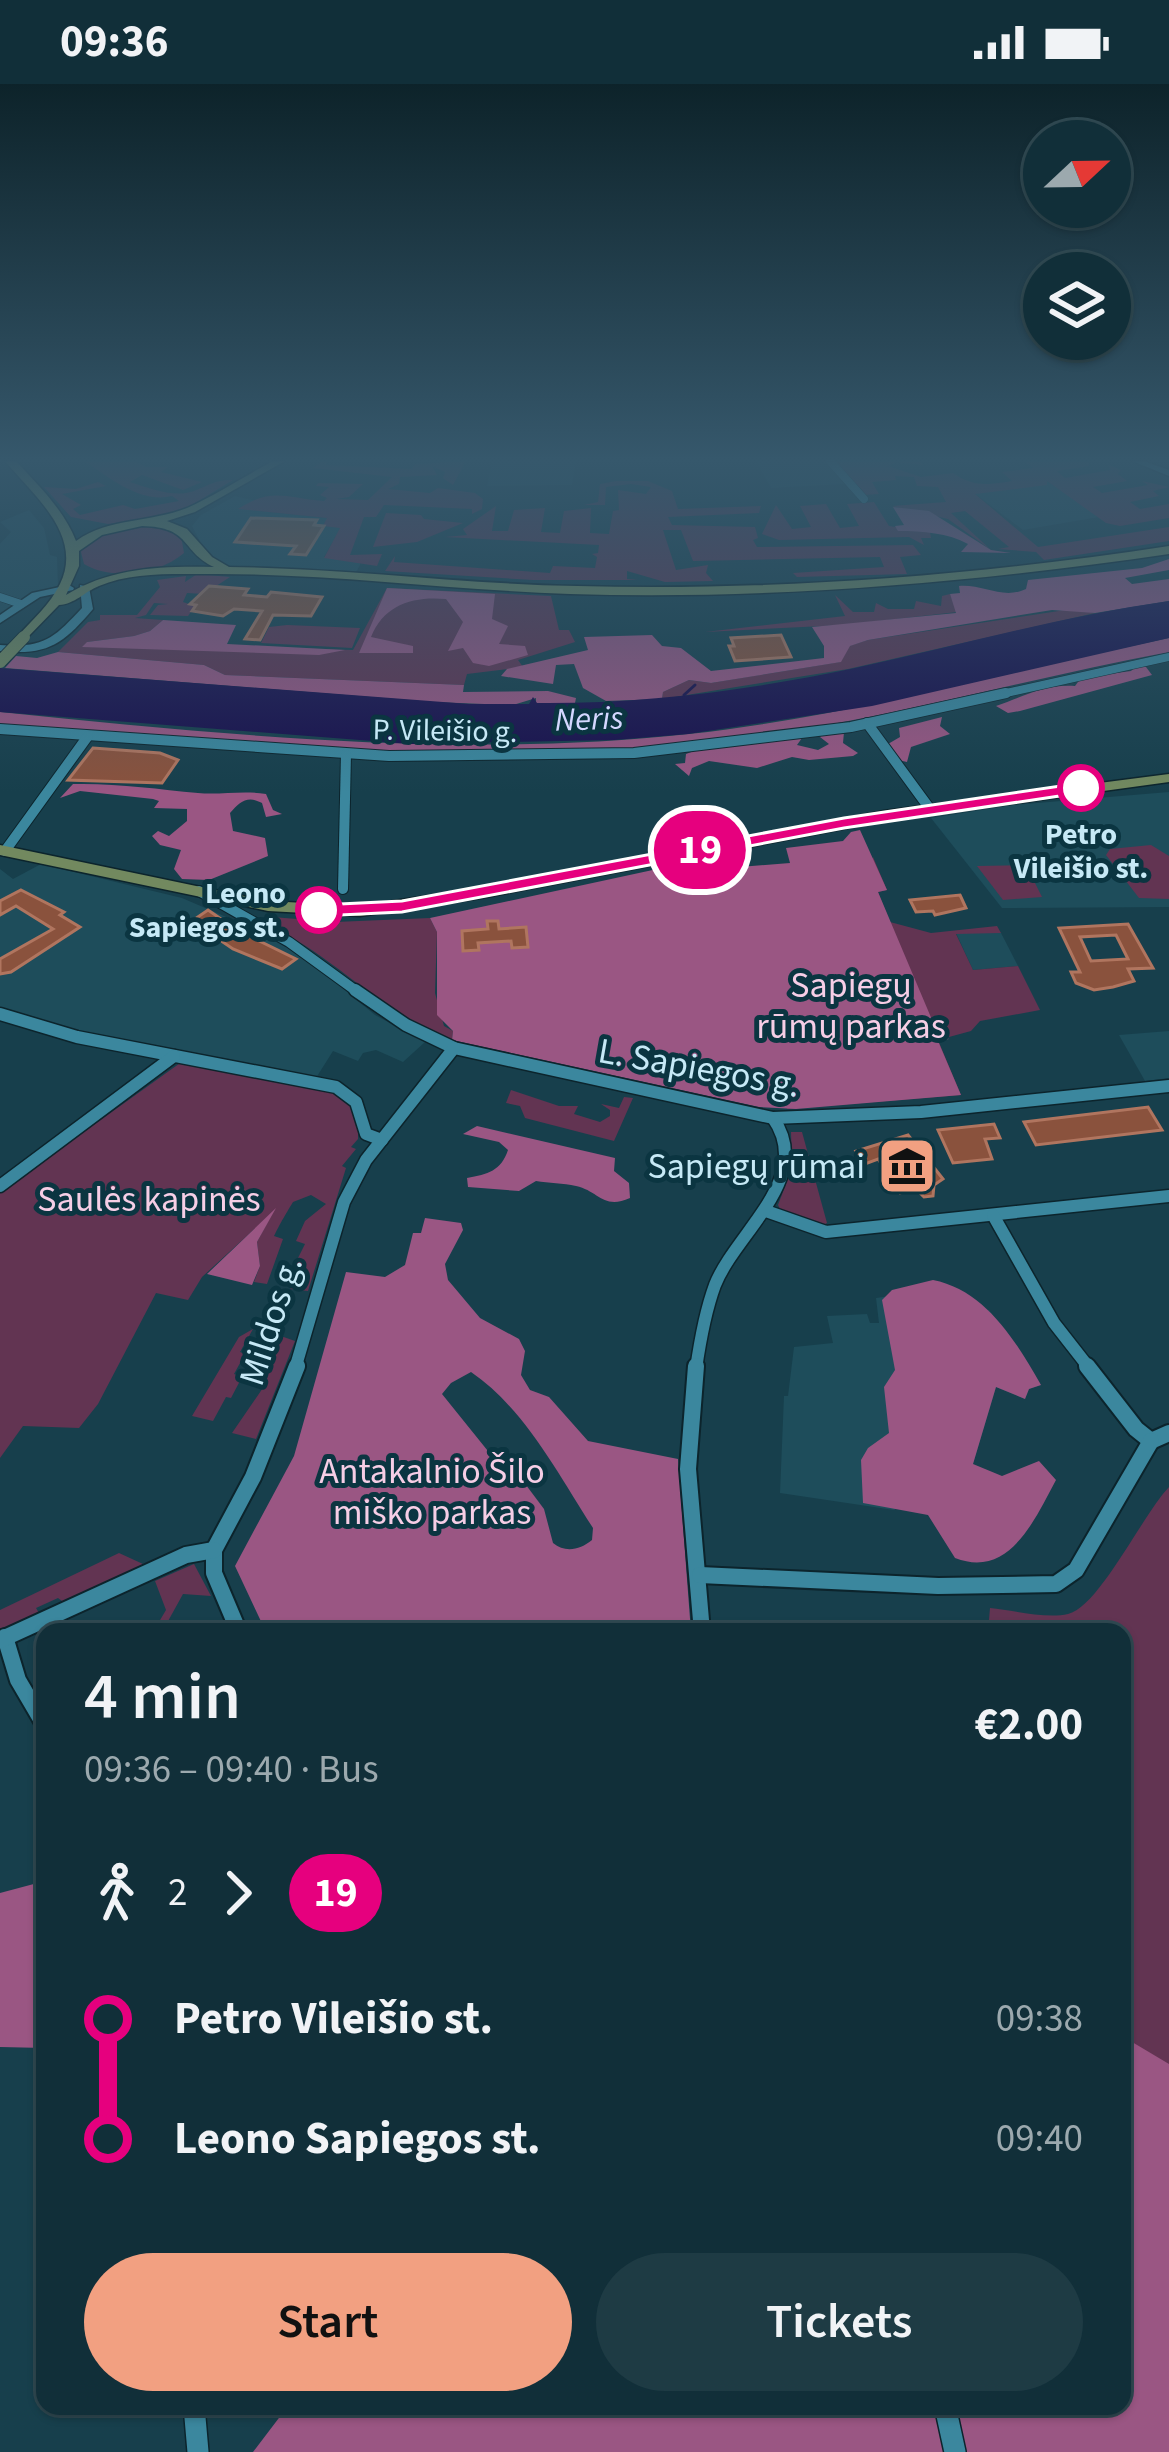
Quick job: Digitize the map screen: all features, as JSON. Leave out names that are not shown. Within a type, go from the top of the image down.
[{"type":"main road","points":[[0,662],[27,644],[65,597],[71,572]]},
{"type":"main road","points":[[93,572],[259,572],[553,590],[763,590],[1014,572]]},
{"type":"main road","points":[[65,597],[124,575]]},
{"type":"main road","points":[[3,850],[268,906],[340,911],[402,907],[930,809],[1169,778]]},
{"type":"street","points":[[0,620],[38,594],[81,601],[80,616]]},
{"type":"street","points":[[0,597],[21,604]]},
{"type":"street","points":[[0,648],[51,646],[89,606],[65,597]]},
{"type":"street","name":"P. Vileišio g.","points":[[0,729],[346,754],[634,753],[867,724],[1169,657]]},
{"type":"street","points":[[867,724],[930,809]]},
{"type":"street","points":[[3,850],[88,736]]},
{"type":"street","points":[[343,889],[346,754]]},
{"type":"street","name":"L. Sapiegos g.","points":[[199,891],[312,958],[392,1020],[454,1048],[773,1118],[901,1113],[1169,1086]]},
{"type":"street","points":[[257,925],[268,906]]},
{"type":"street","points":[[0,1014],[77,1037],[336,1087],[356,1102],[366,1134],[382,1140]]},
{"type":"street","name":"Mildos g.","points":[[214,1550],[253,1477],[306,1342],[344,1202],[382,1140],[454,1048]]},
{"type":"street","points":[[0,1186],[175,1056]]},
{"type":"street","points":[[702,1623],[688,1492],[691,1414],[703,1336],[725,1259],[766,1210],[783,1173],[784,1134],[773,1118]]},
{"type":"street","points":[[766,1210],[826,1232],[1169,1196]]},
{"type":"street","points":[[993,1215],[1061,1334],[1151,1441]]},
{"type":"street","points":[[700,1575],[938,1586],[1056,1585],[1076,1570],[1151,1441],[1169,1433]]},
{"type":"street","points":[[38,1623],[186,1555],[214,1550],[214,1573],[235,1623]]},
{"type":"street","points":[[36,1624],[3,1639],[36,1710]]},
{"type":"street","points":[[195,2415],[198,2452]]},
{"type":"street","points":[[947,2415],[956,2452]]},
{"type":"shaded area","points":[[0,572],[58,572],[58,586],[0,616]]},
{"type":"shaded area","points":[[1169,792],[1169,907],[1002,908],[931,818],[1014,805]]},
{"type":"shaded area","points":[[41,864],[182,898],[231,919],[302,955],[375,1015],[425,1042],[403,1062],[376,1050],[363,1053],[358,1061],[333,1051],[316,1078],[42,1024],[0,1007],[0,869],[13,879]]},
{"type":"shaded area","points":[[956,933],[1001,933],[1018,966],[973,970]]},
{"type":"shaded area","points":[[1169,1031],[1169,1078],[1145,1081],[1119,1035]]},
{"type":"shaded area","points":[[897,1295],[989,1310],[1041,1385],[1029,1389],[1025,1399],[996,1387],[973,1464],[894,1510],[780,1493],[784,1396],[788,1396],[794,1347],[833,1343],[827,1316],[867,1314],[870,1323],[879,1323],[876,1298]]},
{"type":"green space","points":[[393,572],[529,572],[627,572],[627,579],[638,580],[533,580]]},
{"type":"green space","points":[[629,572],[706,572],[713,581],[665,582]]},
{"type":"green space","points":[[906,572],[907,574],[797,577],[793,573]]},
{"type":"green space","points":[[1161,572],[1125,578],[1132,584],[1169,579],[1169,601],[1095,613],[1052,610],[868,640],[850,646],[841,662],[711,683],[689,680],[663,692],[662,699],[606,701],[583,688],[574,664],[556,665],[553,684],[501,676],[507,669],[588,650],[584,637],[652,635],[662,646],[681,648],[711,671],[824,658],[824,646],[812,627],[956,613],[950,594],[960,593],[959,586],[1018,592],[1026,589],[1028,580]]},
{"type":"green space","points":[[197,574],[230,577],[204,594],[187,593],[183,602],[195,606],[188,616],[150,615],[158,605],[168,604],[154,603],[146,615],[135,618],[163,620],[150,631],[87,642],[353,650],[387,588],[551,596],[559,630],[569,630],[575,642],[518,660],[523,667],[467,674],[464,685],[225,675],[204,665],[58,652],[88,622],[100,620],[100,615],[137,615],[160,587],[157,580],[186,576],[185,582]]},
{"type":"green space","points":[[387,588],[495,594],[492,619],[508,626],[499,644],[525,646],[528,655],[489,666],[473,663],[463,648],[448,651],[463,622],[446,599],[434,598],[391,610],[371,637],[413,646],[413,653],[359,653]]},
{"type":"green space","points":[[950,594],[957,612],[843,625],[705,632],[845,616],[835,595],[853,612],[874,612],[876,603],[888,609],[914,609],[916,601],[941,606],[942,596]]},
{"type":"green space","points":[[1072,609],[1095,613],[848,669],[662,699],[663,692],[689,680],[711,683],[840,662],[849,646],[868,640]]},
{"type":"green space","points":[[163,620],[236,625],[227,644],[345,650],[319,655],[82,647],[87,642],[150,631]]},
{"type":"green space","points":[[269,627],[360,628],[352,648],[261,643]]},
{"type":"green space","points":[[1169,638],[1169,652],[831,724],[694,745],[547,752],[390,750],[0,725],[0,712],[344,741],[603,741],[810,716]]},
{"type":"green space","points":[[58,652],[204,665],[225,675],[464,685],[463,692],[548,691],[576,698],[575,703],[536,703],[536,698],[513,705],[433,702],[5,668],[16,656],[37,658]]},
{"type":"green space","points":[[1146,667],[1152,675],[1020,711],[1008,713],[996,706],[1044,689],[1075,686],[1081,678],[1131,671]]},
{"type":"green space","points":[[942,717],[940,726],[950,734],[911,747],[907,762],[898,760],[888,744],[900,737],[899,728]]},
{"type":"green space","points":[[844,732],[843,743],[858,753],[853,756],[792,757],[757,768],[709,761],[692,768],[689,776],[675,764],[685,763],[686,754],[694,751],[802,738],[797,745],[818,750],[829,744],[820,737],[824,733]]},
{"type":"green space","points":[[73,784],[266,794],[273,810],[282,814],[266,817],[262,803],[241,803],[230,813],[233,831],[265,838],[268,856],[209,880],[182,879],[174,869],[181,850],[160,845],[152,836],[158,831],[169,836],[187,821],[187,809],[154,808],[159,801],[80,791],[60,798]]},
{"type":"green space","points":[[860,830],[887,890],[878,892],[938,1034],[949,1039],[938,1041],[961,1095],[796,1109],[759,1107],[452,1040],[453,1031],[437,1015],[437,932],[430,918],[662,868],[666,873],[790,863],[786,848],[843,841]]},
{"type":"green space","points":[[1151,845],[1169,856],[1169,899],[1139,898],[1106,855],[1110,849]]},
{"type":"green space","name":"Sapiegų rūmų parkas","points":[[873,857],[887,890],[878,892],[890,922],[931,933],[997,926],[1001,933],[956,934],[973,970],[1018,966],[1040,1010],[980,1021],[971,1031],[938,1040],[961,1095],[787,1109]]},
{"type":"green space","points":[[1026,865],[1042,897],[1003,900],[977,866]]},
{"type":"green space","points":[[272,917],[335,922],[430,918],[437,932],[435,993],[444,1026],[453,1031],[452,1040],[403,1015],[315,952],[268,925]]},
{"type":"green space","name":"Saulės kapinės","points":[[183,1061],[321,1088],[353,1106],[358,1139],[351,1147],[356,1149],[342,1166],[346,1168],[308,1291],[290,1289],[302,1267],[295,1264],[305,1244],[296,1241],[305,1221],[326,1204],[311,1195],[293,1202],[274,1236],[283,1239],[267,1284],[254,1282],[260,1266],[257,1242],[273,1212],[202,1277],[188,1300],[156,1293],[98,1404],[79,1428],[23,1426],[0,1458],[0,1192]]},
{"type":"green space","points":[[511,1090],[559,1106],[578,1106],[574,1114],[600,1122],[610,1116],[601,1104],[619,1108],[624,1097],[633,1098],[614,1141],[525,1118],[520,1106],[506,1103]]},
{"type":"green space","points":[[477,1126],[615,1158],[614,1171],[629,1183],[630,1198],[607,1201],[584,1188],[536,1181],[519,1191],[468,1187],[467,1178],[493,1170],[508,1150],[499,1142],[463,1134]]},
{"type":"green space","points":[[791,1132],[802,1132],[827,1223],[821,1226],[781,1211],[778,1205],[792,1168]]},
{"type":"green space","points":[[276,1208],[257,1242],[260,1266],[252,1285],[207,1274]]},
{"type":"green space","name":"Antakalnio Šilo miško parkas","points":[[425,1218],[461,1223],[463,1230],[445,1264],[448,1280],[480,1318],[519,1339],[525,1351],[521,1375],[530,1390],[549,1397],[588,1441],[678,1459],[690,1623],[262,1623],[235,1566],[294,1456],[346,1272],[385,1277],[405,1265],[413,1233],[421,1233]],"holes":[[[471,1372],[508,1404],[593,1528],[592,1540],[578,1548],[553,1543],[544,1509],[520,1477],[500,1466],[442,1394]]]},
{"type":"green space","points":[[933,1280],[968,1294],[983,1306],[1010,1335],[1041,1385],[1029,1389],[1025,1399],[996,1387],[973,1464],[1002,1476],[1039,1461],[1056,1480],[1018,1542],[990,1560],[955,1558],[928,1515],[863,1503],[861,1460],[868,1448],[889,1433],[884,1387],[895,1370],[882,1300],[892,1290]]},
{"type":"green space","points":[[253,1329],[240,1352],[245,1354],[234,1374],[242,1377],[231,1398],[226,1397],[213,1421],[192,1416],[239,1337]]},
{"type":"green space","points":[[278,1335],[295,1341],[256,1439],[232,1433],[267,1382],[259,1379]]},
{"type":"green space","points":[[1169,1487],[1169,2452],[1131,2415],[1131,1623],[989,1623],[990,1608],[1050,1615],[1080,1608],[1107,1578]]},
{"type":"green space","points":[[119,1553],[143,1564],[168,1554],[66,1604],[58,1598],[36,1608],[40,1615],[0,1632],[0,1610]]},
{"type":"green space","points":[[194,1564],[211,1596],[183,1594],[167,1623],[158,1623],[166,1610],[155,1581]]},
{"type":"green space","points":[[36,1883],[36,2048],[0,2047],[0,1893]]},
{"type":"green space","points":[[1131,2041],[1169,2064],[1169,2452],[253,2452],[281,2415],[1131,2415]]},
{"type":"water","name":"Neris","points":[[1169,601],[1169,638],[872,706],[688,734],[411,744],[0,712],[0,668],[469,704],[529,704],[533,697],[537,703],[657,698],[816,676]]},
{"type":"building","points":[[209,586],[248,589],[244,595],[267,597],[271,592],[322,597],[311,616],[273,615],[260,640],[245,639],[262,611],[234,609],[223,616],[192,611],[196,605],[190,604]]},
{"type":"building","points":[[781,635],[791,657],[735,661],[729,646],[734,646],[731,638]]},
{"type":"building","points":[[93,748],[160,753],[178,760],[162,783],[68,780]]},
{"type":"building","points":[[21,890],[64,912],[60,915],[80,927],[11,972],[0,974],[0,959],[53,929],[16,906],[0,915],[0,901]]},
{"type":"building","points":[[960,895],[966,908],[935,915],[933,911],[916,912],[910,900]]},
{"type":"building","points":[[208,910],[296,959],[282,969],[233,949],[192,921]]},
{"type":"building","points":[[487,921],[498,921],[499,929],[526,927],[528,947],[512,948],[511,941],[478,943],[479,950],[463,951],[462,931],[488,929]]},
{"type":"building","points":[[1128,924],[1153,968],[1128,969],[1134,981],[1113,987],[1094,990],[1076,983],[1071,972],[1080,972],[1059,928]],"holes":[[[1116,935],[1128,959],[1091,961],[1080,937]]]},
{"type":"building","points":[[1148,1107],[1162,1130],[1036,1145],[1024,1122]]},
{"type":"building","points":[[994,1124],[1000,1138],[985,1139],[992,1159],[953,1163],[938,1130]]},
{"type":"building","name":"Sapiegų rūmai","points":[[908,1135],[943,1179],[934,1185],[933,1196],[924,1197],[915,1188],[900,1193],[878,1159],[865,1164],[856,1151]]},
{"type":"waterway","points":[[684,695],[695,685]]},
{"type":"bus line","name":"19","points":[[319,910],[402,907],[844,823],[1081,788]]},
{"type":"place","name":"Petro Vileišio st.","points":[[1081,788]]},
{"type":"place","name":"Leono Sapiegos st.","points":[[319,910]]},
{"type":"place","name":"Sapiegų rūmai","points":[[907,1166]]}]
